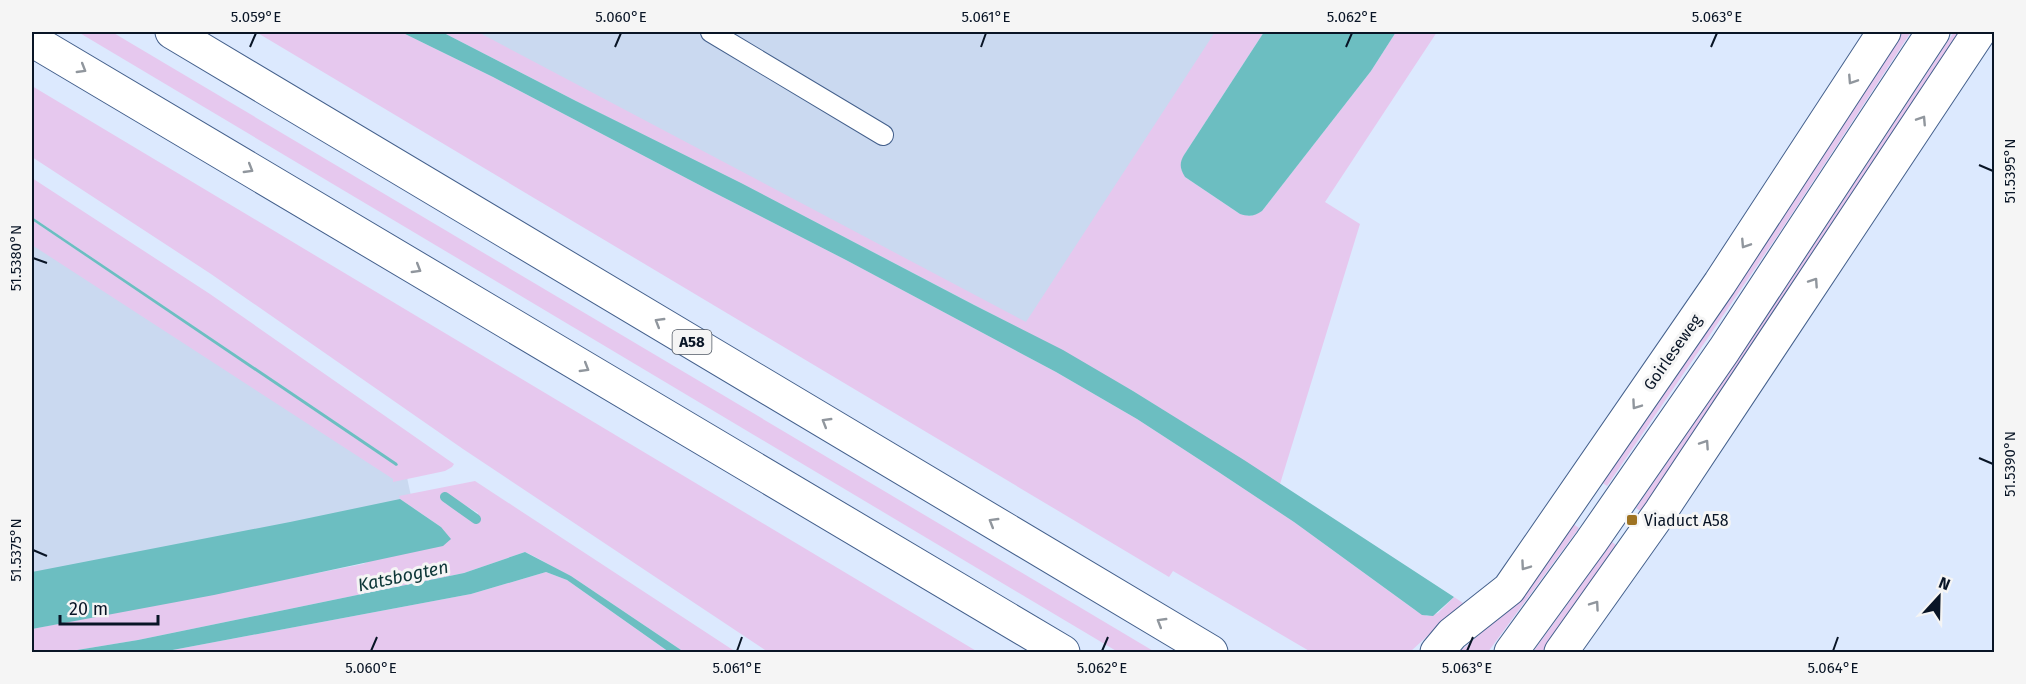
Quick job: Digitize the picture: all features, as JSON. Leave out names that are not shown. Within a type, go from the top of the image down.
[{"type":"main road","name":"A58","points":[[172,32],[1211,652]]},
{"type":"main road","name":"Goirleseweg","points":[[1437,652],[1452,633],[1509,589],[1720,283],[1884,32]]},
{"type":"main road","points":[[1510,652],[1591,543],[1724,350],[1933,32]]},
{"type":"main road","points":[[1561,652],[1661,511],[1979,32]]},
{"type":"main road","points":[[32,40],[1063,652]]},
{"type":"lane","points":[[711,32],[883,135]]},
{"type":"shaded area","points":[[78,32],[112,32],[1155,652],[1118,652]]},
{"type":"shaded area","points":[[256,32],[401,32],[493,77],[846,260],[1056,372],[1137,419],[1294,522],[1415,610],[1427,616],[1438,613],[1454,597],[1463,603],[1410,652],[1311,652],[1173,571],[1169,577]]},
{"type":"shaded area","points":[[401,32],[442,32],[741,183],[1063,350],[1244,460],[1454,597],[1433,616],[1422,615],[1294,522],[1137,419],[1056,372],[846,260],[493,77]]},
{"type":"shaded area","points":[[442,32],[478,32],[1026,322],[1215,32],[1264,32],[1184,155],[1181,168],[1185,177],[1240,214],[1251,216],[1262,211],[1371,71],[1396,32],[1437,32],[1325,202],[1360,224],[1280,484],[1133,391],[1021,329],[741,183]]},
{"type":"shaded area","points":[[455,32],[1238,32],[1034,355]]},
{"type":"shaded area","points":[[1264,32],[1396,32],[1371,71],[1262,211],[1246,216],[1185,177],[1181,163],[1182,158]]},
{"type":"shaded area","points":[[1894,32],[1911,32],[1782,229],[1607,486],[1597,479]]},
{"type":"shaded area","points":[[1954,32],[1969,32],[1648,516],[1636,508],[1755,334]]},
{"type":"shaded area","points":[[32,86],[978,652],[768,652],[463,449],[211,274],[32,157]]},
{"type":"shaded area","points":[[32,178],[210,294],[454,464],[452,467],[445,471],[393,482],[393,479],[32,245],[32,220],[397,466],[397,463],[32,217]]},
{"type":"shaded area","points":[[32,217],[398,465],[396,466],[32,220]]},
{"type":"shaded area","points":[[32,220],[401,449],[419,534],[32,599]]},
{"type":"shaded area","points":[[475,481],[736,652],[684,652],[571,576],[525,552],[464,573],[138,640],[65,652],[32,652],[32,629],[363,564],[441,527],[400,499],[399,496]],"holes":[[[448,495],[478,513],[474,521],[445,503],[445,497]]]},
{"type":"shaded area","points":[[400,499],[441,527],[451,539],[443,546],[214,595],[32,629],[32,572]]},
{"type":"shaded area","points":[[1568,520],[1579,528],[1488,652],[1459,652],[1476,638],[1505,607]]},
{"type":"shaded area","points":[[1612,542],[1624,551],[1550,652],[1533,652]]},
{"type":"shaded area","points":[[525,552],[571,576],[684,652],[669,652],[567,580],[546,572],[471,594],[162,652],[65,652],[138,640],[464,573]]},
{"type":"shaded area","points":[[546,572],[567,580],[669,652],[162,652],[471,594]]},
{"type":"waterway","points":[[445,497],[476,519]]},
{"type":"place","name":"Viaduct A58","points":[[1632,520]]},
{"type":"water label","name":"Katsbogten","points":[[403,576]]}]
